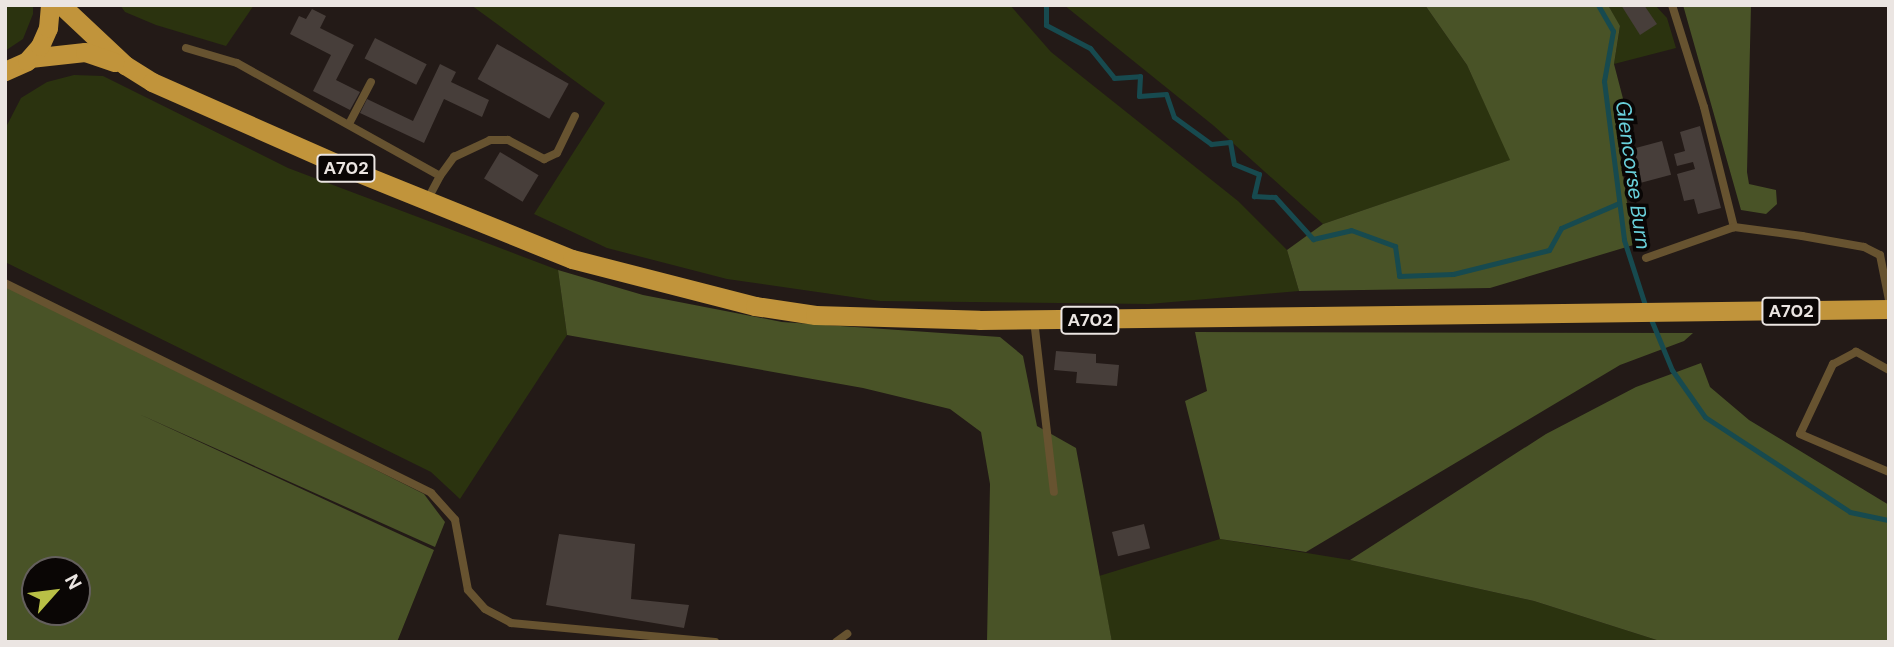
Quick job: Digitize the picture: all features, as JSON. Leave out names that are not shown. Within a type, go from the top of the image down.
[{"type":"highway","points":[[30,58],[48,28],[50,5]]},
{"type":"highway","name":"A702","points":[[61,5],[125,65],[152,82],[572,259],[755,306],[815,315],[1034,320],[1889,309]]},
{"type":"highway","name":"A702","points":[[5,71],[30,58],[85,52],[125,65]]},
{"type":"lane","points":[[1672,5],[1704,107],[1734,227]]},
{"type":"lane","points":[[186,48],[237,63],[350,122],[440,176]]},
{"type":"lane","points":[[350,122],[371,82]]},
{"type":"lane","points":[[427,200],[454,158],[490,140],[508,140],[544,159],[557,153],[575,116]]},
{"type":"lane","points":[[1646,258],[1734,227],[1864,247],[1880,255],[1889,300]]},
{"type":"lane","points":[[5,283],[431,493],[455,520],[468,590],[485,610],[511,623],[715,642]]},
{"type":"lane","points":[[1034,320],[1054,492]]},
{"type":"lane","points":[[1889,370],[1856,352],[1833,365],[1800,434],[1889,472]]},
{"type":"lane","points":[[836,642],[847,634]]},
{"type":"green space","points":[[5,5],[33,5],[33,14],[23,39],[5,51]]},
{"type":"green space","points":[[120,5],[254,5],[226,46],[156,25],[125,12]]},
{"type":"green space","points":[[471,5],[1010,5],[1051,52],[1238,201],[1287,250],[1299,291],[1149,304],[880,301],[727,279],[607,248],[534,214],[605,103]]},
{"type":"green space","points":[[1064,5],[1425,5],[1467,65],[1511,160],[1323,224],[1214,126]]},
{"type":"green space","points":[[1425,5],[1608,5],[1620,26],[1614,64],[1633,137],[1619,146],[1627,202],[1640,243],[1490,288],[1299,291],[1287,250],[1323,224],[1510,160],[1467,65]]},
{"type":"green space","points":[[1608,5],[1655,5],[1667,18],[1676,48],[1614,64],[1620,27]]},
{"type":"green space","points":[[1683,5],[1751,5],[1747,172],[1749,184],[1776,190],[1777,204],[1766,214],[1741,210]]},
{"type":"green space","points":[[74,75],[103,76],[288,168],[558,270],[567,335],[460,499],[431,472],[5,262],[5,129],[21,98],[47,82]]},
{"type":"green space","points":[[558,270],[643,295],[782,322],[1000,337],[1023,356],[1037,426],[1076,448],[1112,642],[987,642],[990,484],[981,432],[950,409],[863,388],[567,335]]},
{"type":"green space","points":[[5,283],[424,494],[445,522],[435,547],[139,414],[434,550],[397,642],[5,642]]},
{"type":"green space","points":[[1195,332],[1693,333],[1684,341],[1620,365],[1306,552],[1220,539],[1185,401],[1207,391]]},
{"type":"green space","points":[[1701,363],[1710,387],[1749,420],[1889,505],[1889,642],[1663,642],[1534,601],[1350,560],[1546,434],[1636,387]]},
{"type":"green space","points":[[1220,539],[1350,560],[1534,601],[1663,642],[1112,642],[1099,576]]},
{"type":"building","points":[[1621,5],[1644,5],[1657,24],[1640,35]]},
{"type":"building","points":[[312,9],[326,16],[320,28],[354,45],[336,80],[360,92],[350,110],[313,91],[331,55],[290,34],[299,16],[306,19]]},
{"type":"building","points":[[375,38],[427,64],[416,85],[365,58]]},
{"type":"building","points":[[497,44],[569,84],[549,119],[478,79]]},
{"type":"building","points":[[440,64],[456,72],[451,82],[489,100],[482,117],[444,99],[424,143],[360,113],[367,99],[413,121]]},
{"type":"building","points":[[1700,126],[1721,208],[1698,214],[1694,199],[1684,201],[1677,174],[1695,169],[1693,162],[1677,166],[1674,154],[1685,151],[1680,132]]},
{"type":"building","points":[[1662,141],[1671,175],[1640,183],[1631,149]]},
{"type":"building","points":[[500,152],[539,175],[523,202],[484,179]]},
{"type":"building","points":[[1056,351],[1096,354],[1096,363],[1119,365],[1117,386],[1076,383],[1077,372],[1054,370]]},
{"type":"building","points":[[1144,524],[1150,548],[1118,556],[1112,532]]},
{"type":"building","points":[[559,534],[635,544],[631,599],[689,605],[684,628],[546,605]]},
{"type":"waterway","points":[[1046,5],[1046,25],[1090,48],[1114,78],[1140,76],[1139,96],[1166,94],[1174,117],[1211,144],[1230,142],[1234,164],[1259,174],[1254,196],[1275,197],[1313,239],[1351,230],[1395,246],[1399,276],[1453,274],[1549,250],[1561,228],[1619,203]]},
{"type":"waterway","name":"Glencorse Burn","points":[[1598,5],[1613,31],[1604,81],[1624,240],[1646,308]]},
{"type":"waterway","name":"Glencorse Burn","points":[[1650,317],[1672,370],[1705,417],[1850,512],[1889,520]]}]
